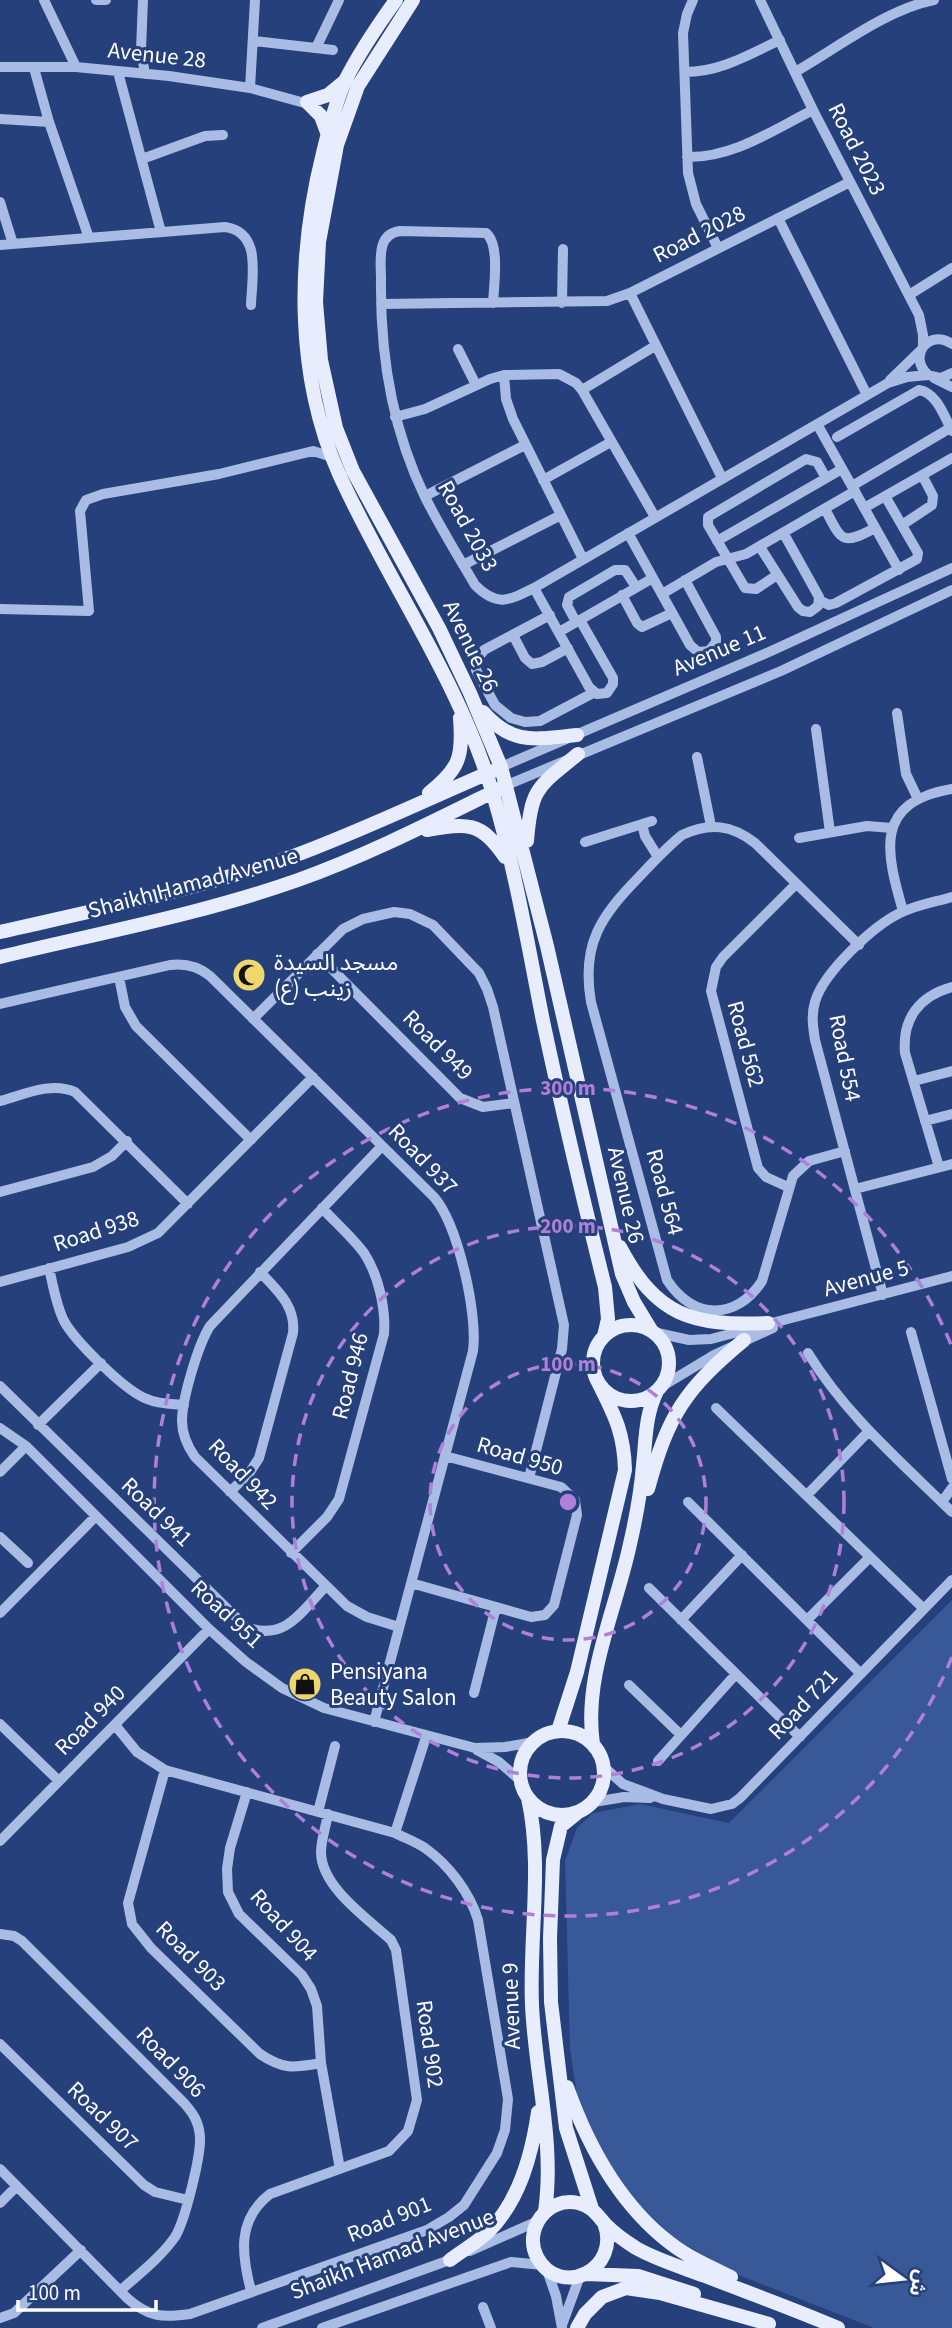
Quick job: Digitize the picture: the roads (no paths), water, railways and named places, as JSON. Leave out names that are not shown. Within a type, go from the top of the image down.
[{"type":"main road","name":"Avenue 26","points":[[396,0],[346,81],[319,242],[316,302],[325,383],[336,428],[352,471],[439,628],[502,767],[526,857],[610,1227],[627,1289],[652,1331]]},
{"type":"main road","name":"Avenue 26","points":[[413,0],[328,135],[315,186],[306,241],[305,321],[312,379],[332,457],[381,562],[459,706],[492,792],[512,866],[548,1042],[605,1287],[608,1319],[604,1336]]},
{"type":"main road","points":[[328,135],[321,116],[307,102],[328,95],[346,81]]},
{"type":"main road","points":[[475,703],[495,726],[512,736],[529,739],[577,735]]},
{"type":"main road","points":[[415,804],[448,778],[458,763],[462,743],[459,706]]},
{"type":"main road","points":[[526,857],[533,800],[546,781],[578,754]]},
{"type":"main road","name":"Shaikh Hamad Avenue","points":[[0,932],[187,889],[243,873],[291,857],[502,767]]},
{"type":"main road","name":"Shaikh Hamad Avenue","points":[[0,957],[241,899],[324,870],[408,834],[507,785]]},
{"type":"main road","points":[[408,834],[453,825],[475,828],[489,835],[512,866]]},
{"type":"main road","points":[[610,1227],[629,1264],[644,1284],[671,1309],[696,1319],[725,1325],[768,1323]]},
{"type":"main road","points":[[558,1731],[577,1671],[625,1470],[625,1448],[620,1427],[594,1373],[595,1353],[604,1336],[622,1326],[642,1326],[662,1340],[668,1352],[669,1364],[667,1376],[645,1426],[640,1489],[631,1544]]},
{"type":"main road","points":[[593,1744],[592,1693],[631,1544],[663,1438],[673,1416],[697,1382],[744,1340]]},
{"type":"main road","points":[[598,1382],[605,1391],[625,1401],[636,1401],[659,1389]]},
{"type":"main road","points":[[558,1731],[577,1734],[593,1744],[601,1755],[604,1767],[603,1786],[594,1802],[577,1813],[556,1815],[545,1812],[528,1798],[521,1781],[523,1759],[534,1742],[558,1731]]},
{"type":"main road","name":"Avenue 9","points":[[528,1798],[535,1835],[532,2004],[549,2173],[541,2216]]},
{"type":"main road","name":"Avenue 9","points":[[577,1813],[561,1826],[554,1860],[550,1938],[551,2003],[566,2128],[592,2209]]},
{"type":"main road","points":[[559,2067],[579,2120],[598,2159],[644,2220],[671,2244],[775,2302]]},
{"type":"main road","points":[[450,2260],[489,2231],[519,2187],[533,2145],[540,2093]]},
{"type":"main road","points":[[774,2326],[670,2284],[638,2276],[566,2277],[545,2267],[536,2254],[533,2241],[541,2216],[555,2205],[580,2203],[592,2209],[621,2238],[652,2257],[838,2328]]},
{"type":"main road","points":[[583,2275],[598,2266],[607,2248],[608,2235],[604,2223]]},
{"type":"main road","points":[[577,2328],[585,2314],[602,2297],[626,2288],[660,2293],[774,2326]]},
{"type":"street","points":[[44,0],[76,67]]},
{"type":"street","points":[[96,0],[106,0]]},
{"type":"street","points":[[142,0],[141,50],[145,74]]},
{"type":"street","points":[[250,88],[255,0]]},
{"type":"street","points":[[316,48],[339,0]]},
{"type":"street","points":[[693,0],[684,23],[687,157],[696,204],[718,248]]},
{"type":"street","name":"Road 2023","points":[[760,0],[813,110],[919,315],[923,335],[920,365],[931,377]]},
{"type":"street","points":[[795,72],[888,18],[934,0]]},
{"type":"street","points":[[685,72],[719,68],[780,40]]},
{"type":"street","points":[[254,41],[333,50]]},
{"type":"street","name":"Avenue 28","points":[[0,67],[76,67],[145,74],[250,88],[341,111]]},
{"type":"street","points":[[34,68],[49,122],[89,239]]},
{"type":"street","points":[[118,72],[161,232]]},
{"type":"street","points":[[687,157],[712,156],[736,149],[813,110]]},
{"type":"street","points":[[0,119],[49,122]]},
{"type":"street","points":[[142,159],[205,136],[223,135]]},
{"type":"street","name":"Road 2028","points":[[381,304],[607,301],[630,293],[850,181]]},
{"type":"street","points":[[0,202],[13,244]]},
{"type":"street","points":[[778,218],[867,395]]},
{"type":"street","points":[[0,245],[225,227],[236,229],[244,233],[251,249],[251,305]]},
{"type":"street","name":"Road 2033","points":[[493,303],[494,247],[491,236],[481,231],[394,232],[389,234],[382,244],[383,349],[396,417],[408,456],[425,496],[475,585],[495,600],[513,599],[534,588],[888,383],[907,377],[941,378],[952,373]]},
{"type":"street","points":[[562,303],[563,249]]},
{"type":"street","points":[[909,295],[952,268]]},
{"type":"street","points":[[630,293],[722,478]]},
{"type":"street","name":"Road 2023","points":[[919,315],[950,340]]},
{"type":"street","points":[[922,348],[933,339],[950,340]]},
{"type":"street","points":[[582,390],[655,346]]},
{"type":"street","name":"Road 2033","points":[[888,383],[922,348]]},
{"type":"street","points":[[458,349],[476,385]]},
{"type":"street","points":[[396,417],[438,404],[476,385],[504,375],[559,374],[576,383],[582,390],[655,517]]},
{"type":"street","points":[[504,375],[509,409],[583,559]]},
{"type":"street","points":[[931,377],[952,387]]},
{"type":"street","points":[[662,594],[716,562],[740,557],[784,534],[951,429],[933,397],[919,390],[837,437]]},
{"type":"street","points":[[817,424],[899,570]]},
{"type":"street","points":[[313,451],[325,438]]},
{"type":"street","points":[[543,480],[611,442]]},
{"type":"street","points":[[425,496],[525,445]]},
{"type":"street","points":[[0,609],[89,611],[80,511],[86,499],[219,474],[313,451],[332,457]]},
{"type":"street","points":[[864,508],[952,458]]},
{"type":"street","points":[[777,575],[756,589],[748,590],[708,525],[709,515],[806,459],[817,462],[826,478]]},
{"type":"street","points":[[717,541],[842,469]]},
{"type":"street","points":[[902,526],[932,505],[933,496],[922,475]]},
{"type":"street","points":[[784,534],[819,600],[825,604],[836,603],[916,561],[918,557],[885,496]]},
{"type":"street","points":[[825,509],[838,533],[848,539],[855,539],[875,528]]},
{"type":"street","points":[[463,565],[561,515]]},
{"type":"street","points":[[628,533],[693,650],[704,653],[713,648],[716,642],[714,632],[685,580]]},
{"type":"street","points":[[760,547],[800,610],[813,611],[819,600]]},
{"type":"street","name":"Avenue 11","points":[[502,767],[769,652],[952,568]]},
{"type":"street","points":[[534,588],[593,692],[602,695],[607,693],[613,684],[613,678],[567,605],[569,597],[615,570],[625,570],[636,587]]},
{"type":"street","points":[[559,632],[653,578]]},
{"type":"street","name":"Avenue 11","points":[[507,785],[780,671],[952,590]]},
{"type":"street","points":[[622,595],[642,627],[672,613]]},
{"type":"street","points":[[550,615],[481,653],[475,665],[495,705],[505,715],[518,721],[540,721],[593,692]]},
{"type":"street","points":[[513,635],[524,659],[533,664],[542,663],[568,648]]},
{"type":"street","points":[[897,713],[906,774],[918,799]]},
{"type":"street","points":[[816,729],[830,832]]},
{"type":"street","points":[[697,757],[710,826],[727,827],[742,833],[859,945]]},
{"type":"street","points":[[903,911],[889,855],[892,828],[900,814],[918,799],[933,792],[952,789]]},
{"type":"street","points":[[585,842],[647,823],[645,836],[658,857]]},
{"type":"street","points":[[799,838],[875,825],[892,828]]},
{"type":"street","name":"Road 564","points":[[710,826],[696,828],[682,835],[658,857],[614,903],[604,917],[590,950],[588,985],[667,1280],[675,1292],[686,1302],[714,1311],[736,1306],[754,1293],[762,1281],[768,1263],[788,1187],[800,1167],[810,1161],[845,1151]]},
{"type":"street","name":"Road 562","points":[[788,1187],[766,1177],[758,1168],[712,1003],[711,991],[712,979],[723,957],[796,884]]},
{"type":"street","name":"Road 554","points":[[883,1295],[815,1040],[813,1013],[821,987],[859,945],[886,922],[903,911],[952,898]]},
{"type":"street","name":"Road 949","points":[[253,1019],[343,929],[363,919],[394,912],[418,917],[433,925],[473,966],[487,989],[564,1325],[562,1349],[528,1478]]},
{"type":"street","name":"Road 949","points":[[317,954],[460,1098],[483,1107],[514,1103]]},
{"type":"street","name":"Road 937","points":[[0,1004],[176,964],[194,967],[210,976],[444,1210],[451,1225],[472,1309],[472,1351],[374,1722]]},
{"type":"street","points":[[119,977],[125,1007],[136,1026],[251,1140]]},
{"type":"street","points":[[939,1167],[904,1042],[909,1020],[922,1001],[952,987]]},
{"type":"street","points":[[914,1081],[952,1071]]},
{"type":"street","name":"Road 938","points":[[0,1282],[138,1243],[158,1233],[313,1077]]},
{"type":"street","points":[[0,1101],[51,1087],[69,1090],[80,1096],[188,1204]]},
{"type":"street","points":[[925,1121],[952,1114]]},
{"type":"street","points":[[0,1192],[93,1167],[112,1156],[127,1141]]},
{"type":"street","name":"Road 942","points":[[382,1146],[215,1318],[205,1333],[184,1405],[182,1428],[190,1451],[326,1587],[360,1614],[399,1627]]},
{"type":"street","points":[[855,1188],[952,1164]]},
{"type":"street","name":"Road 946","points":[[291,1553],[327,1517],[339,1499],[384,1334],[383,1309],[368,1259],[322,1208]]},
{"type":"street","points":[[49,1268],[65,1323],[101,1363],[143,1398],[184,1405]]},
{"type":"street","points":[[230,1492],[250,1472],[259,1458],[293,1333],[289,1305],[260,1272]]},
{"type":"street","name":"Avenue 5","points":[[659,1389],[714,1355],[792,1320],[952,1276]]},
{"type":"street","name":"Avenue 5","points":[[652,1331],[700,1341],[768,1323],[792,1320]]},
{"type":"street","points":[[911,1332],[952,1479]]},
{"type":"street","points":[[808,1353],[833,1391],[869,1431],[952,1512]]},
{"type":"street","points":[[38,1425],[101,1363]]},
{"type":"street","name":"Road 941","points":[[0,1385],[246,1627],[267,1632],[287,1627],[326,1587]]},
{"type":"street","points":[[716,1408],[924,1609]]},
{"type":"street","name":"Road 951","points":[[0,1428],[26,1446],[209,1629],[246,1662],[282,1688],[324,1708],[475,1748],[534,1742]]},
{"type":"street","points":[[807,1495],[869,1431]]},
{"type":"street","points":[[0,1472],[26,1446]]},
{"type":"street","name":"Road 950","points":[[411,1583],[531,1617],[549,1612],[554,1605],[577,1515],[575,1500],[568,1492],[528,1478],[445,1456]]},
{"type":"street","points":[[942,1502],[952,1488]]},
{"type":"street","points":[[688,1503],[861,1674]]},
{"type":"street","points":[[0,1613],[96,1516]]},
{"type":"street","points":[[0,1537],[28,1563]]},
{"type":"street","points":[[681,1620],[741,1555]]},
{"type":"street","points":[[807,1620],[870,1557]]},
{"type":"street","name":"Road 721","points":[[604,1767],[629,1787],[663,1799],[711,1809],[732,1804],[952,1580]]},
{"type":"street","points":[[649,1588],[800,1737]]},
{"type":"street","points":[[474,1693],[496,1607]]},
{"type":"street","name":"Road 940","points":[[0,1841],[209,1629]]},
{"type":"street","points":[[658,1760],[736,1674]]},
{"type":"street","points":[[629,1685],[681,1735]]},
{"type":"street","points":[[0,1724],[59,1782]]},
{"type":"street","name":"Road 901","points":[[0,2169],[143,2312],[169,2317],[190,2314],[427,2230],[464,2205],[497,2153],[505,2130],[508,2099],[475,1910],[457,1880],[443,1864],[425,1848],[395,1833],[165,1770],[137,1752],[115,1725]]},
{"type":"street","points":[[395,1833],[426,1737]]},
{"type":"street","name":"Road 902","points":[[251,2291],[243,2256],[245,2236],[253,2213],[261,2201],[270,2194],[389,2151],[408,2132],[417,2100],[396,1950],[391,1940],[337,1890],[326,1874],[321,1852],[323,1813],[335,1746]]},
{"type":"street","name":"Road 951","points":[[475,1748],[499,1762],[521,1781]]},
{"type":"street","name":"Road 903","points":[[165,1770],[128,1903],[132,1924],[151,1948],[260,2054],[277,2065],[293,2068],[321,2063]]},
{"type":"street","name":"Road 904","points":[[247,1792],[230,1848],[228,1892],[239,1914],[302,1975],[311,1989],[317,2006],[321,2063],[340,2169]]},
{"type":"street","name":"Road 721","points":[[594,1802],[624,1797],[663,1799]]},
{"type":"street","name":"Road 906","points":[[0,1934],[14,1936],[22,1941],[194,2114],[200,2137],[188,2200],[175,2236],[150,2264],[120,2291]]},
{"type":"street","name":"Road 907","points":[[0,2045],[144,2185],[155,2192],[188,2200]]},
{"type":"street","points":[[0,2203],[16,2186]]},
{"type":"street","name":"Shaikh Hamad Avenue","points":[[262,2328],[450,2260],[541,2216]]},
{"type":"street","points":[[0,2318],[14,2313],[81,2250]]},
{"type":"street","name":"Shaikh Hamad Avenue","points":[[322,2328],[511,2262],[545,2267]]},
{"type":"street","points":[[545,2267],[562,2326]]},
{"type":"street","points":[[562,2326],[583,2275]]},
{"type":"street","points":[[483,2307],[491,2328]]},
{"type":"place","name":"مسجد السيدة زينب (ع)","points":[[249,975]]},
{"type":"place","name":"Pensiyana Beauty Salon","points":[[305,1684]]}]
